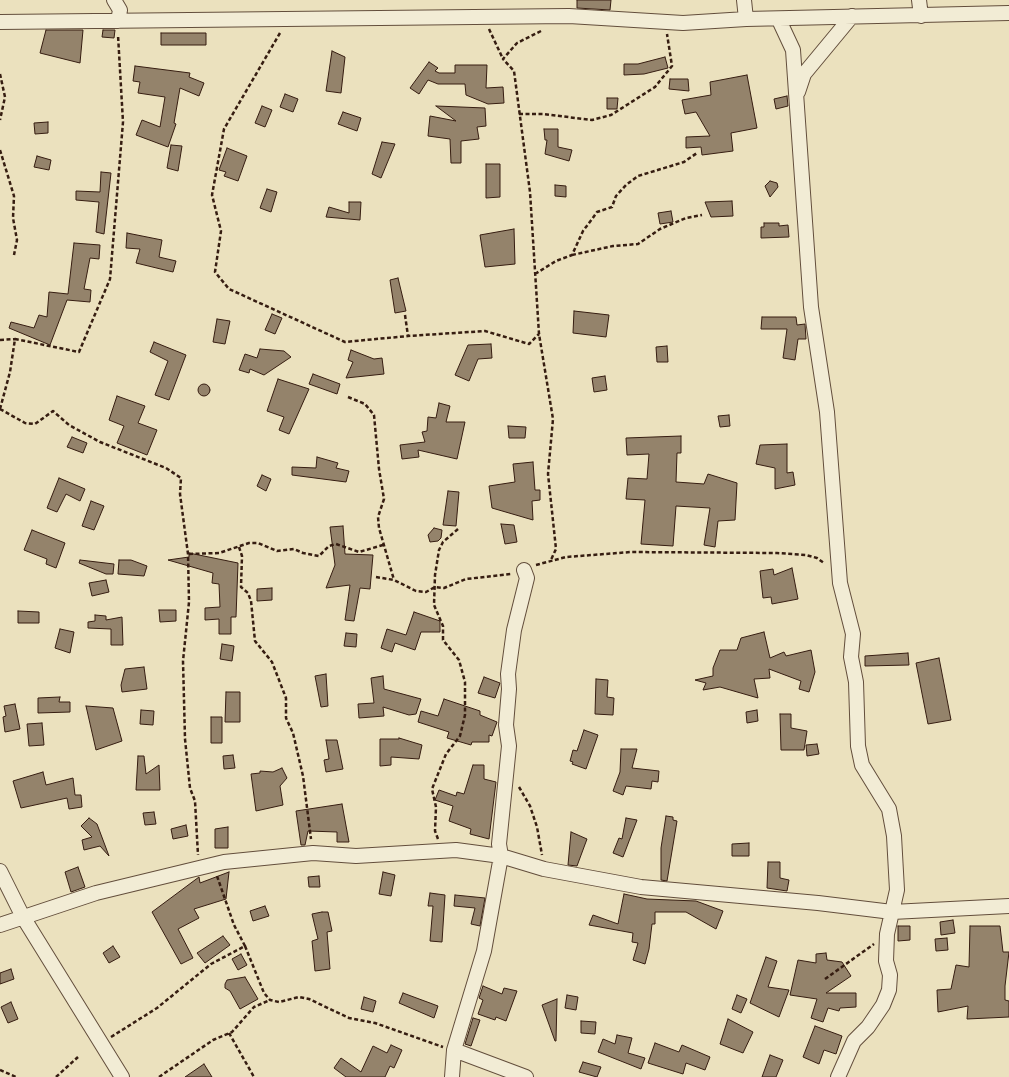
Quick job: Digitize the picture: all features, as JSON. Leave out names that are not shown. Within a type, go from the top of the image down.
[{"type":"street","points":[[114,0],[120,10],[118,21]]},
{"type":"street","points":[[744,0],[746,19]]},
{"type":"street","points":[[919,0],[921,16]]},
{"type":"street","points":[[0,22],[569,16],[667,22],[1009,13]]},
{"type":"street","points":[[796,98],[804,74],[852,16]]},
{"type":"street","points":[[779,20],[793,50],[811,306],[827,412],[840,576],[853,634],[851,656],[856,682],[858,746],[862,765],[889,809],[894,836],[897,890],[887,934],[886,961],[890,975],[889,990],[883,1005],[868,1027],[854,1041],[838,1077]]},
{"type":"street","points":[[452,1077],[454,1050],[484,951],[501,856],[500,844],[509,746],[506,725],[509,689],[508,674],[514,630],[527,578],[524,570]]},
{"type":"street","points":[[0,926],[96,893],[213,865],[254,858],[313,853],[356,856],[441,851],[501,856],[544,869],[641,887],[818,903],[892,912],[1009,906]]},
{"type":"street","points":[[0,871],[23,917],[122,1077]]},
{"type":"street","points":[[454,1050],[526,1077]]},
{"type":"path","points":[[482,18],[489,28],[503,59],[514,72],[530,192],[539,334],[553,419],[548,474],[556,549],[550,562],[566,558],[631,552],[777,553],[817,558],[831,572],[840,576]]},
{"type":"path","points":[[284,20],[282,31],[224,129],[212,195],[221,231],[215,272],[229,289],[345,342],[485,331],[529,344],[539,334]]},
{"type":"path","points":[[0,340],[16,339],[79,352],[110,279],[123,122],[118,21]]},
{"type":"path","points":[[519,114],[543,114],[592,120],[611,115],[655,87],[672,66],[667,22]]},
{"type":"path","points":[[503,59],[518,42],[546,28]]},
{"type":"path","points":[[0,74],[5,97],[0,120]]},
{"type":"path","points":[[0,150],[14,196],[13,218],[17,240],[14,255]]},
{"type":"path","points":[[572,255],[583,231],[597,212],[612,207],[616,196],[626,185],[638,176],[684,162],[697,153]]},
{"type":"path","points":[[535,274],[556,261],[572,255],[613,246],[638,244],[660,229],[686,218],[702,215]]},
{"type":"path","points":[[405,315],[408,336]]},
{"type":"path","points":[[16,339],[10,372],[0,409],[25,423],[35,424],[54,411],[69,425],[100,442],[166,468],[181,478],[180,494],[188,554],[189,602],[183,661],[184,729],[190,788],[195,801],[198,847],[197,869]]},
{"type":"path","points":[[348,398],[365,404],[374,416],[378,469],[384,493],[378,517],[378,528],[394,580]]},
{"type":"path","points":[[441,851],[435,831],[436,807],[432,790],[446,754],[460,736],[464,715],[465,682],[459,660],[443,640],[443,626],[434,605],[439,550],[442,542],[458,528]]},
{"type":"path","points":[[188,554],[219,553],[249,543],[258,543],[277,551],[294,549],[303,554],[319,556],[330,546],[336,544],[359,552],[383,545]]},
{"type":"path","points":[[239,547],[242,556],[241,586],[248,593],[251,601],[255,641],[272,662],[286,698],[286,718],[293,733],[303,776],[313,853]]},
{"type":"path","points":[[376,577],[394,580],[416,591],[426,592],[435,588],[444,588],[466,579],[491,577],[524,570]]},
{"type":"path","points":[[517,784],[530,806],[537,827],[544,869]]},
{"type":"path","points":[[213,865],[234,925],[245,946],[264,993],[270,1000]]},
{"type":"path","points":[[825,979],[887,934]]},
{"type":"path","points":[[98,1041],[109,1038],[157,1008],[211,964],[245,946]]},
{"type":"path","points":[[159,1077],[213,1040],[229,1033],[254,1007],[270,1000],[280,1002],[299,997],[309,999],[349,1018],[375,1023],[454,1050]]},
{"type":"path","points":[[229,1033],[240,1056],[254,1077]]},
{"type":"path","points":[[56,1077],[78,1057]]},
{"type":"path","points":[[0,1070],[16,1077]]},
{"type":"building","points":[[577,0],[611,0],[610,10],[577,8]]},
{"type":"building","points":[[46,30],[83,30],[80,63],[40,53]]},
{"type":"building","points":[[103,30],[115,30],[114,38],[102,37]]},
{"type":"building","points":[[161,33],[206,33],[206,45],[161,45]]},
{"type":"building","points":[[332,51],[345,57],[341,93],[326,91]]},
{"type":"building","points":[[665,57],[668,68],[644,74],[624,75],[624,64],[638,64]]},
{"type":"building","points":[[429,62],[438,68],[435,71],[439,73],[455,73],[455,65],[487,65],[486,88],[503,87],[504,103],[488,104],[466,95],[465,84],[438,84],[428,80],[419,94],[410,88]]},
{"type":"building","points":[[135,66],[190,73],[189,77],[204,83],[199,96],[180,88],[174,123],[176,124],[168,147],[136,135],[142,120],[160,127],[165,97],[138,93],[140,82],[133,81]]},
{"type":"building","points":[[747,75],[757,128],[731,133],[733,151],[702,155],[701,147],[686,148],[686,137],[710,136],[696,112],[685,114],[682,100],[711,95],[710,82]]},
{"type":"building","points":[[670,79],[688,79],[689,91],[669,89]]},
{"type":"building","points":[[285,94],[298,99],[293,112],[280,107]]},
{"type":"building","points":[[787,96],[788,106],[776,109],[774,99]]},
{"type":"building","points":[[607,98],[618,98],[617,109],[607,109]]},
{"type":"building","points":[[262,106],[272,110],[265,127],[255,123]]},
{"type":"building","points":[[436,106],[485,108],[486,126],[477,127],[479,139],[461,141],[461,163],[451,163],[450,139],[428,136],[430,116],[456,121]]},
{"type":"building","points":[[343,112],[361,118],[357,131],[338,124]]},
{"type":"building","points":[[48,122],[48,133],[35,134],[34,123]]},
{"type":"building","points":[[544,129],[558,129],[558,147],[572,150],[569,161],[545,154],[547,140],[545,140]]},
{"type":"building","points":[[382,142],[395,144],[381,178],[372,174]]},
{"type":"building","points":[[171,145],[182,146],[178,171],[167,168]]},
{"type":"building","points":[[227,148],[247,156],[238,181],[224,176],[226,172],[219,170]]},
{"type":"building","points":[[37,156],[51,160],[49,170],[34,167]]},
{"type":"building","points":[[486,164],[500,164],[500,197],[486,198]]},
{"type":"building","points":[[101,172],[111,173],[104,234],[96,232],[99,202],[76,200],[76,191],[100,192]]},
{"type":"building","points":[[770,181],[777,183],[778,187],[770,197],[765,186]]},
{"type":"building","points":[[555,185],[566,186],[566,197],[555,196]]},
{"type":"building","points":[[267,189],[277,192],[271,212],[260,208]]},
{"type":"building","points":[[732,201],[733,216],[711,217],[705,202]]},
{"type":"building","points":[[349,202],[361,202],[360,220],[326,217],[329,207],[349,213]]},
{"type":"building","points":[[671,211],[673,222],[660,224],[658,213]]},
{"type":"building","points":[[764,223],[779,223],[779,226],[788,225],[789,237],[761,238],[761,227],[764,227]]},
{"type":"building","points":[[514,229],[515,264],[485,267],[480,235]]},
{"type":"building","points":[[127,233],[162,240],[159,257],[176,261],[173,272],[136,263],[140,249],[126,248]]},
{"type":"building","points":[[74,243],[100,245],[99,259],[90,258],[84,289],[91,290],[90,302],[67,300],[50,345],[9,328],[11,322],[34,328],[39,315],[47,317],[49,292],[68,294]]},
{"type":"building","points":[[398,278],[406,311],[395,313],[390,280]]},
{"type":"building","points":[[574,311],[609,315],[606,337],[573,333]]},
{"type":"building","points":[[272,314],[282,318],[275,334],[265,330]]},
{"type":"building","points":[[762,317],[796,317],[797,325],[805,324],[806,339],[798,339],[795,360],[783,358],[787,329],[761,329]]},
{"type":"building","points":[[217,319],[230,321],[225,344],[213,342]]},
{"type":"building","points":[[154,342],[186,355],[169,400],[155,395],[168,361],[150,352]]},
{"type":"building","points":[[491,344],[492,358],[478,359],[469,381],[455,375],[468,345]]},
{"type":"building","points":[[667,346],[668,362],[657,362],[656,347]]},
{"type":"building","points":[[260,349],[284,351],[291,357],[264,375],[250,369],[249,373],[239,370],[245,354],[257,358]]},
{"type":"building","points":[[351,350],[374,359],[382,358],[384,374],[346,378],[353,362],[348,360]]},
{"type":"building","points":[[313,374],[340,384],[337,394],[309,384]]},
{"type":"building","points":[[605,376],[607,390],[594,392],[592,378]]},
{"type":"building","points":[[278,379],[309,389],[289,434],[279,430],[284,417],[267,411]]},
{"type":"building","points":[[202,384],[206,384],[210,390],[206,396],[202,396],[198,392],[198,388]]},
{"type":"building","points":[[117,396],[145,406],[138,423],[157,430],[147,455],[117,443],[124,426],[109,420]]},
{"type":"building","points":[[439,403],[450,406],[446,422],[465,422],[457,459],[418,450],[419,457],[402,459],[400,445],[425,442],[422,432],[427,431],[428,417],[436,418]]},
{"type":"building","points":[[729,415],[730,426],[720,427],[718,416]]},
{"type":"building","points":[[508,426],[526,427],[525,438],[509,438]]},
{"type":"building","points":[[681,436],[681,453],[677,453],[676,482],[704,484],[708,474],[737,483],[735,520],[718,521],[715,547],[704,545],[710,508],[676,506],[673,546],[641,544],[645,500],[626,499],[628,478],[647,479],[649,454],[627,455],[626,438]]},
{"type":"building","points":[[72,437],[87,443],[83,453],[67,447]]},
{"type":"building","points":[[787,444],[787,473],[793,472],[795,485],[775,489],[775,468],[756,464],[760,445]]},
{"type":"building","points":[[317,457],[338,463],[336,468],[349,471],[346,482],[292,475],[292,467],[316,468]]},
{"type":"building","points":[[533,462],[535,490],[540,490],[540,500],[532,501],[533,520],[492,508],[489,486],[515,482],[513,464]]},
{"type":"building","points":[[262,475],[271,479],[266,491],[257,486]]},
{"type":"building","points":[[59,478],[85,489],[80,501],[66,494],[57,512],[47,508]]},
{"type":"building","points":[[448,491],[459,492],[456,526],[443,525]]},
{"type":"building","points":[[91,501],[104,506],[94,530],[82,526]]},
{"type":"building","points":[[501,524],[514,525],[517,542],[505,544]]},
{"type":"building","points":[[343,526],[345,554],[373,555],[370,589],[360,588],[354,621],[345,620],[350,585],[326,588],[335,565],[330,527]]},
{"type":"building","points":[[434,528],[442,530],[441,538],[438,541],[430,542],[428,535]]},
{"type":"building","points":[[32,530],[65,543],[56,568],[46,564],[47,559],[24,550]]},
{"type":"building","points":[[189,553],[238,563],[236,617],[231,617],[231,634],[219,634],[219,619],[205,620],[205,608],[220,607],[219,584],[212,583],[213,573],[168,560],[189,557]]},
{"type":"building","points":[[80,560],[114,564],[113,574],[106,574],[79,563]]},
{"type":"building","points":[[119,560],[131,560],[147,566],[144,576],[118,574]]},
{"type":"building","points":[[792,568],[798,599],[772,604],[771,597],[763,598],[760,571],[773,569],[774,575]]},
{"type":"building","points":[[106,580],[109,592],[92,596],[89,583]]},
{"type":"building","points":[[272,588],[272,600],[257,601],[257,589]]},
{"type":"building","points":[[159,610],[176,610],[176,621],[160,622]]},
{"type":"building","points":[[18,611],[39,612],[39,623],[18,623]]},
{"type":"building","points":[[414,612],[440,621],[440,632],[421,632],[415,650],[395,643],[392,652],[381,648],[387,629],[406,635]]},
{"type":"building","points":[[95,615],[106,616],[106,620],[122,617],[123,645],[111,645],[111,629],[88,628],[88,622],[95,621]]},
{"type":"building","points":[[60,629],[74,632],[70,653],[55,648]]},
{"type":"building","points":[[764,632],[770,658],[784,652],[786,656],[811,650],[815,672],[809,692],[799,689],[801,681],[769,669],[770,678],[754,679],[758,698],[720,687],[703,690],[706,683],[695,680],[713,676],[713,668],[720,650],[737,650],[741,638]]},
{"type":"building","points":[[346,633],[357,634],[356,647],[344,646]]},
{"type":"building","points":[[222,644],[234,646],[232,661],[220,659]]},
{"type":"building","points":[[908,653],[909,665],[865,666],[865,656]]},
{"type":"building","points":[[939,658],[951,720],[928,724],[916,663]]},
{"type":"building","points":[[144,667],[147,689],[122,692],[121,685],[125,669]]},
{"type":"building","points":[[326,674],[328,706],[321,707],[315,676]]},
{"type":"building","points":[[383,676],[384,689],[421,699],[416,714],[409,715],[383,707],[384,716],[359,718],[358,704],[374,703],[371,678]]},
{"type":"building","points":[[484,677],[500,683],[495,698],[478,693]]},
{"type":"building","points":[[596,679],[608,680],[607,697],[614,698],[613,715],[595,714]]},
{"type":"building","points":[[226,692],[240,692],[240,722],[225,722]]},
{"type":"building","points":[[60,697],[59,702],[70,702],[70,712],[38,713],[38,698]]},
{"type":"building","points":[[444,699],[480,711],[480,715],[497,722],[492,736],[489,735],[489,742],[472,742],[471,745],[447,738],[449,732],[418,722],[421,711],[438,716]]},
{"type":"building","points":[[15,704],[20,729],[5,732],[3,717],[6,716],[4,706]]},
{"type":"building","points":[[86,706],[113,708],[122,741],[96,750]]},
{"type":"building","points":[[141,710],[154,711],[153,725],[140,724]]},
{"type":"building","points":[[757,710],[758,721],[747,723],[746,712]]},
{"type":"building","points":[[780,714],[791,714],[791,728],[807,731],[804,750],[781,750]]},
{"type":"building","points":[[211,717],[222,717],[222,743],[211,743]]},
{"type":"building","points":[[42,723],[44,745],[29,746],[27,724]]},
{"type":"building","points":[[584,730],[598,735],[586,769],[572,764],[573,762],[570,761],[573,750],[577,751]]},
{"type":"building","points":[[399,738],[422,745],[419,759],[391,757],[391,765],[380,766],[380,739]]},
{"type":"building","points":[[326,740],[337,740],[343,769],[326,772],[324,760],[329,759]]},
{"type":"building","points":[[817,744],[819,754],[807,756],[806,745]]},
{"type":"building","points":[[621,749],[637,749],[632,768],[659,771],[658,782],[652,781],[651,789],[626,786],[623,795],[613,791],[620,772]]},
{"type":"building","points":[[233,755],[235,768],[224,769],[223,756]]},
{"type":"building","points":[[138,756],[144,756],[146,774],[159,765],[160,790],[136,790]]},
{"type":"building","points":[[473,765],[484,765],[484,779],[496,782],[489,839],[470,834],[471,829],[449,821],[453,806],[435,800],[439,790],[456,796],[457,792],[464,794]]},
{"type":"building","points":[[282,768],[287,778],[280,786],[283,805],[256,811],[251,774],[260,773],[260,771],[273,772]]},
{"type":"building","points":[[43,772],[46,785],[73,778],[75,795],[81,795],[82,807],[69,809],[67,798],[21,808],[13,781]]},
{"type":"building","points":[[342,804],[349,842],[337,842],[337,832],[308,831],[305,845],[301,845],[296,811]]},
{"type":"building","points":[[154,812],[156,824],[145,825],[143,813]]},
{"type":"building","points":[[666,816],[673,817],[673,820],[677,821],[667,881],[661,880],[661,848]]},
{"type":"building","points":[[89,818],[97,824],[109,856],[100,846],[84,850],[82,840],[92,837],[81,826]]},
{"type":"building","points":[[626,818],[637,820],[623,857],[613,853],[619,838],[622,839]]},
{"type":"building","points":[[186,825],[188,836],[173,839],[171,829]]},
{"type":"building","points":[[228,827],[228,848],[215,848],[215,829]]},
{"type":"building","points":[[571,832],[587,839],[577,866],[568,865]]},
{"type":"building","points":[[749,843],[749,856],[732,856],[732,844]]},
{"type":"building","points":[[768,862],[780,862],[780,878],[789,880],[787,891],[767,888]]},
{"type":"building","points":[[78,867],[85,887],[71,892],[65,872]]},
{"type":"building","points":[[229,872],[226,899],[194,909],[199,918],[178,929],[193,958],[181,964],[152,912],[199,877],[200,883]]},
{"type":"building","points":[[383,872],[395,875],[391,896],[379,894]]},
{"type":"building","points":[[319,876],[320,887],[309,887],[308,877]]},
{"type":"building","points":[[430,893],[445,895],[442,942],[430,941],[433,906],[428,906]]},
{"type":"building","points":[[624,894],[647,899],[696,901],[723,911],[716,929],[686,912],[655,912],[655,924],[652,924],[645,964],[633,960],[638,943],[632,942],[633,933],[589,925],[593,915],[618,924]]},
{"type":"building","points":[[455,895],[485,898],[480,926],[471,924],[475,908],[454,906]]},
{"type":"building","points":[[265,906],[269,916],[253,921],[250,911]]},
{"type":"building","points":[[328,912],[332,931],[327,932],[330,969],[315,971],[312,941],[318,939],[312,914]]},
{"type":"building","points":[[953,920],[955,933],[941,935],[940,922]]},
{"type":"building","points":[[898,926],[910,926],[910,940],[898,941]]},
{"type":"building","points":[[970,926],[1000,926],[1003,952],[1009,952],[1005,1000],[1009,1001],[1009,1017],[967,1019],[968,1006],[938,1012],[937,990],[951,989],[956,965],[969,967]]},
{"type":"building","points":[[223,936],[230,945],[205,963],[197,953]]},
{"type":"building","points":[[947,938],[948,950],[936,951],[935,939]]},
{"type":"building","points":[[113,946],[120,957],[109,963],[103,953]]},
{"type":"building","points":[[826,953],[827,960],[842,962],[851,976],[826,993],[856,993],[856,1007],[840,1008],[839,1011],[828,1008],[823,1022],[811,1018],[817,999],[790,995],[798,960],[816,963],[816,954]]},
{"type":"building","points":[[241,954],[247,965],[238,970],[232,959]]},
{"type":"building","points":[[766,957],[777,961],[768,987],[789,990],[779,1017],[750,1003]]},
{"type":"building","points":[[11,969],[14,979],[0,984],[0,973]]},
{"type":"building","points":[[245,977],[258,999],[240,1009],[230,991],[225,988],[225,984],[227,980]]},
{"type":"building","points":[[483,986],[502,994],[504,988],[517,991],[506,1021],[496,1017],[495,1020],[478,1014],[483,1000],[479,998]]},
{"type":"building","points":[[403,993],[438,1006],[434,1018],[399,1003]]},
{"type":"building","points":[[567,995],[578,997],[576,1010],[565,1008]]},
{"type":"building","points":[[737,995],[747,999],[741,1013],[732,1009]]},
{"type":"building","points":[[364,997],[376,1001],[373,1012],[361,1009]]},
{"type":"building","points":[[557,999],[556,1041],[555,1041],[542,1005]]},
{"type":"building","points":[[11,1002],[18,1019],[8,1023],[1,1007]]},
{"type":"building","points":[[473,1018],[480,1020],[471,1046],[465,1044]]},
{"type":"building","points":[[728,1019],[753,1032],[743,1053],[720,1044]]},
{"type":"building","points":[[581,1021],[596,1022],[595,1034],[581,1033]]},
{"type":"building","points":[[815,1026],[842,1036],[836,1054],[824,1050],[819,1064],[803,1057]]},
{"type":"building","points":[[617,1035],[632,1038],[628,1053],[645,1058],[641,1069],[598,1052],[603,1039],[615,1044]]},
{"type":"building","points":[[655,1043],[679,1052],[682,1045],[710,1057],[705,1070],[686,1063],[683,1074],[648,1063]]},
{"type":"building","points":[[391,1045],[402,1050],[394,1068],[390,1066],[385,1077],[346,1077],[334,1068],[341,1058],[361,1072],[373,1046],[387,1053]]},
{"type":"building","points":[[770,1055],[783,1060],[776,1077],[762,1077]]},
{"type":"building","points":[[583,1062],[601,1067],[597,1077],[579,1072]]},
{"type":"building","points":[[204,1064],[212,1077],[185,1077]]}]
